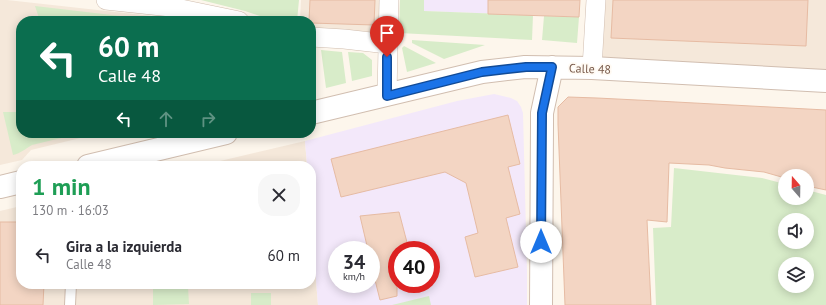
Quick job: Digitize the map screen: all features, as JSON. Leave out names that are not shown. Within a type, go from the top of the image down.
[{"type":"street","points":[[106,0],[171,7],[215,16]]},
{"type":"street","points":[[387,96],[389,0]]},
{"type":"street","points":[[592,68],[596,0]]},
{"type":"street","points":[[316,37],[388,44]]},
{"type":"street","name":"Calle 48","points":[[316,112],[482,72],[526,67],[592,68],[826,81]]},
{"type":"street","points":[[541,305],[542,113],[552,67]]},
{"type":"street","points":[[106,161],[191,138]]},
{"type":"street","points":[[0,187],[16,183]]},
{"type":"lane","points":[[70,305],[71,289]]},
{"type":"shaded area","points":[[0,0],[152,16],[16,16],[16,138],[80,138],[31,150],[22,160],[0,165]]},
{"type":"shaded area","points":[[301,0],[389,0],[388,44],[316,37],[316,16],[300,16]]},
{"type":"shaded area","points":[[424,0],[580,0],[579,17],[424,11]]},
{"type":"shaded area","points":[[596,0],[826,0],[826,81],[592,68]]},
{"type":"shaded area","points":[[494,94],[517,101],[523,113],[527,305],[318,305],[316,280],[316,161],[307,161],[305,141],[457,101]]},
{"type":"shaded area","points":[[305,141],[307,161],[220,161]]},
{"type":"shaded area","points":[[16,207],[16,289],[316,289],[316,280],[318,305],[0,305],[0,211]]},
{"type":"green space","points":[[201,0],[299,0],[297,16],[260,16]]},
{"type":"green space","points":[[400,0],[424,0],[424,11],[533,15],[532,40],[399,33]]},
{"type":"green space","points":[[35,6],[120,16],[38,16]]},
{"type":"green space","points":[[544,16],[579,17],[577,43],[542,40]]},
{"type":"green space","points":[[412,40],[485,45],[444,59],[412,43]]},
{"type":"green space","points":[[404,46],[436,63],[407,72],[402,48]]},
{"type":"green space","points":[[321,50],[342,52],[346,83],[326,88]]},
{"type":"green space","points":[[348,52],[363,53],[372,60],[372,76],[352,81]]},
{"type":"green space","points":[[3,112],[16,112],[16,138],[61,138],[32,145],[13,155]]},
{"type":"green space","points":[[674,168],[762,178],[778,182],[778,205],[814,205],[814,192],[826,195],[826,305],[656,305],[653,228],[671,227]]},
{"type":"green space","points":[[153,289],[188,289],[189,304],[153,305]]},
{"type":"green space","points":[[251,293],[271,293],[271,305],[251,305]]},
{"type":"green space","points":[[429,296],[431,305],[392,305]]},
{"type":"building","points":[[310,0],[375,0],[374,25],[316,23],[316,16],[309,16]]},
{"type":"building","points":[[488,0],[580,0],[579,17],[488,14]]},
{"type":"building","points":[[613,0],[808,0],[806,46],[611,38]]},
{"type":"building","points":[[568,97],[826,110],[826,190],[814,187],[814,169],[778,169],[778,176],[764,172],[709,165],[669,163],[667,222],[647,220],[651,305],[565,305],[558,107]]},
{"type":"building","points":[[508,115],[520,164],[508,167],[520,214],[506,218],[518,267],[475,277],[465,237],[478,233],[466,183],[445,172],[341,197],[331,159]]},
{"type":"building","points":[[399,212],[407,241],[388,241],[388,293],[397,293],[397,296],[380,300],[378,293],[380,293],[380,241],[366,241],[360,216]]},
{"type":"building","points":[[0,222],[16,222],[16,289],[44,289],[43,305],[0,305]]},
{"type":"route","points":[[387,57],[387,96],[482,72],[526,67],[552,67],[542,113],[541,242]]}]
